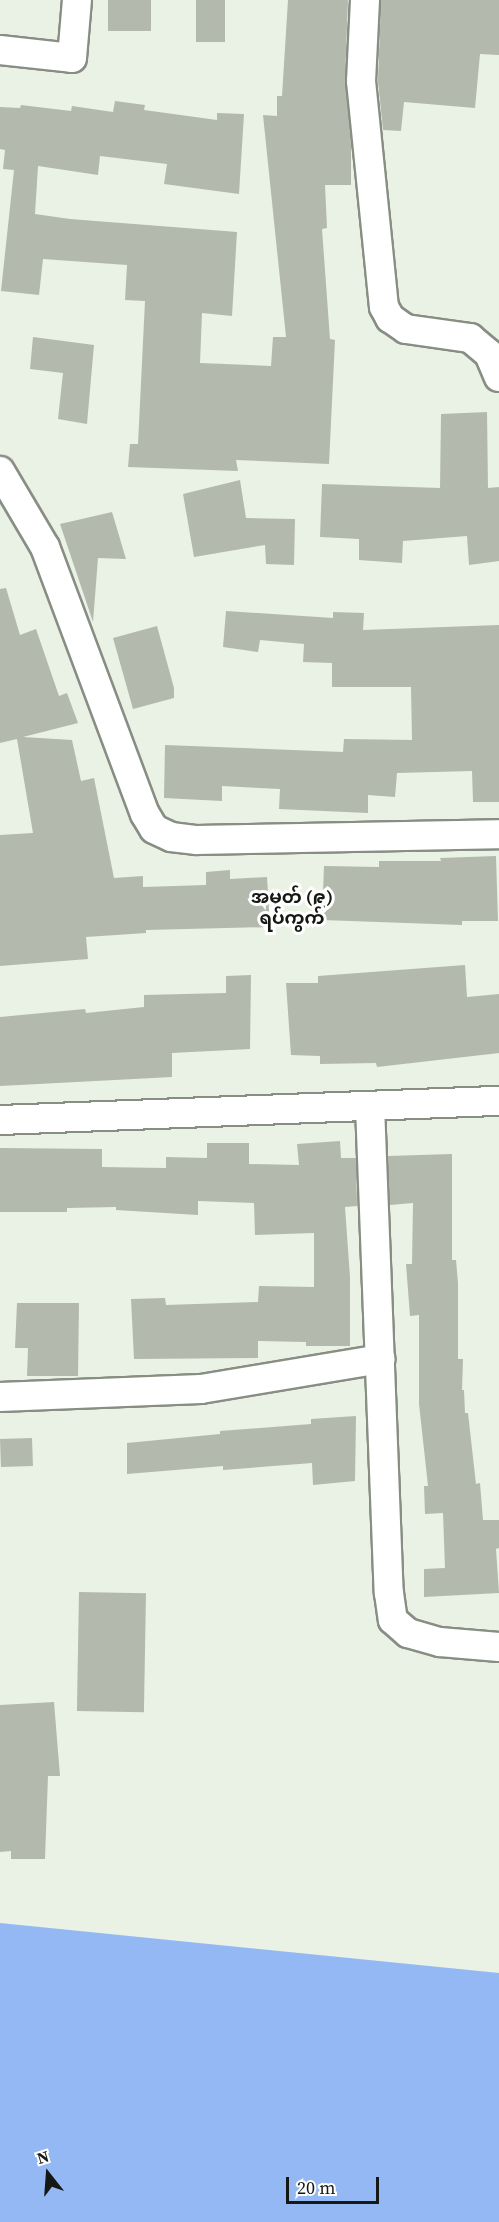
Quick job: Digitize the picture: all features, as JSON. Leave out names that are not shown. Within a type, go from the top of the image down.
[{"type":"street","points":[[0,50],[72,58],[77,0]]},
{"type":"street","points":[[364,0],[361,81],[384,307],[390,318],[406,329],[470,338],[489,354],[499,377]]},
{"type":"street","points":[[0,471],[45,547],[145,814],[154,829],[171,837],[197,840],[499,834]]},
{"type":"street","points":[[0,1120],[499,1101]]},
{"type":"street","points":[[370,1106],[393,1620],[408,1633],[440,1642],[499,1647]]},
{"type":"street","points":[[0,1397],[201,1389],[381,1359]]},
{"type":"water","points":[[0,1923],[499,1973],[499,2222],[0,2222]]},
{"type":"building","points":[[108,0],[151,0],[151,31],[108,31]]},
{"type":"building","points":[[196,0],[225,0],[225,42],[196,42]]},
{"type":"building","points":[[288,0],[348,0],[345,80],[351,144],[351,185],[325,185],[327,228],[322,229],[330,339],[335,340],[329,464],[236,460],[238,471],[128,467],[130,444],[138,444],[145,301],[125,300],[127,265],[43,259],[39,295],[1,291],[14,170],[3,169],[5,150],[0,149],[0,107],[20,108],[21,105],[71,111],[72,106],[113,112],[115,101],[145,105],[144,110],[217,120],[217,113],[244,114],[239,194],[164,184],[167,164],[100,156],[98,175],[38,166],[35,214],[70,219],[237,232],[232,316],[202,313],[200,363],[271,366],[273,337],[286,337],[263,115],[277,116],[277,96],[282,96]]},
{"type":"building","points":[[381,0],[499,0],[499,55],[480,54],[475,108],[404,102],[401,131],[383,130],[378,81]]},
{"type":"building","points":[[33,337],[94,345],[87,424],[58,419],[63,373],[30,369]]},
{"type":"building","points":[[487,412],[488,488],[499,487],[499,561],[469,565],[467,536],[403,541],[402,563],[359,560],[359,539],[320,537],[322,484],[440,488],[441,414]]},
{"type":"building","points":[[240,480],[246,518],[295,519],[294,565],[266,564],[265,545],[194,557],[183,494]]},
{"type":"building","points":[[112,512],[126,559],[98,558],[93,622],[60,524]]},
{"type":"building","points":[[6,588],[20,635],[36,629],[59,696],[67,693],[78,723],[23,737],[72,740],[81,781],[94,778],[114,878],[143,876],[143,887],[206,885],[206,872],[230,870],[230,879],[267,877],[270,927],[146,930],[146,933],[86,937],[88,959],[0,966],[0,835],[33,833],[17,739],[0,743],[0,589]]},
{"type":"building","points":[[226,611],[333,618],[333,612],[364,613],[363,630],[499,625],[499,802],[473,802],[472,771],[397,773],[395,797],[368,795],[368,813],[279,809],[280,789],[222,786],[222,801],[164,798],[165,745],[343,752],[344,739],[412,740],[411,687],[332,687],[332,663],[303,662],[304,644],[260,640],[258,652],[223,647]]},
{"type":"building","points":[[157,626],[174,688],[174,698],[133,709],[113,638]]},
{"type":"building","points":[[496,856],[498,921],[462,921],[462,925],[322,920],[324,866],[379,867],[379,861],[441,861],[440,858]]},
{"type":"building","points":[[465,965],[467,997],[499,994],[499,1053],[377,1067],[376,1063],[320,1064],[320,1056],[291,1055],[286,983],[318,983],[318,976]]},
{"type":"building","points":[[251,975],[250,1049],[172,1053],[172,1077],[0,1086],[0,1017],[85,1009],[86,1013],[144,1007],[144,995],[226,993],[226,976]]},
{"type":"building","points":[[340,1141],[341,1158],[356,1158],[357,1206],[345,1207],[350,1277],[350,1346],[306,1346],[306,1342],[258,1341],[258,1358],[134,1359],[131,1299],[165,1298],[166,1305],[258,1302],[259,1286],[314,1287],[314,1233],[255,1235],[254,1203],[198,1201],[198,1215],[116,1210],[116,1207],[67,1208],[67,1212],[0,1212],[0,1148],[102,1149],[102,1167],[166,1168],[166,1157],[207,1158],[207,1143],[249,1143],[249,1164],[299,1165],[297,1144]]},
{"type":"building","points":[[452,1154],[452,1260],[456,1260],[458,1283],[458,1359],[463,1359],[462,1390],[464,1390],[465,1413],[468,1413],[476,1484],[480,1483],[483,1520],[499,1520],[499,1548],[496,1549],[499,1593],[424,1597],[424,1569],[445,1568],[443,1513],[425,1514],[424,1486],[428,1486],[419,1404],[419,1315],[410,1316],[406,1264],[412,1264],[413,1203],[390,1205],[388,1156]]},
{"type":"building","points":[[17,1303],[79,1303],[78,1376],[27,1376],[28,1348],[15,1348]]},
{"type":"building","points":[[356,1416],[355,1481],[313,1485],[312,1463],[223,1470],[223,1466],[127,1474],[127,1443],[220,1434],[220,1431],[311,1424],[311,1419]]},
{"type":"building","points":[[32,1438],[33,1466],[1,1467],[0,1439]]},
{"type":"building","points":[[79,1592],[146,1593],[144,1712],[77,1711]]},
{"type":"building","points":[[54,1702],[60,1776],[48,1776],[45,1859],[11,1859],[11,1851],[0,1852],[0,1705]]},
{"type":"district","name":"အမှတ် (၉) ရပ်ကွက်","points":[[292,908]]}]
